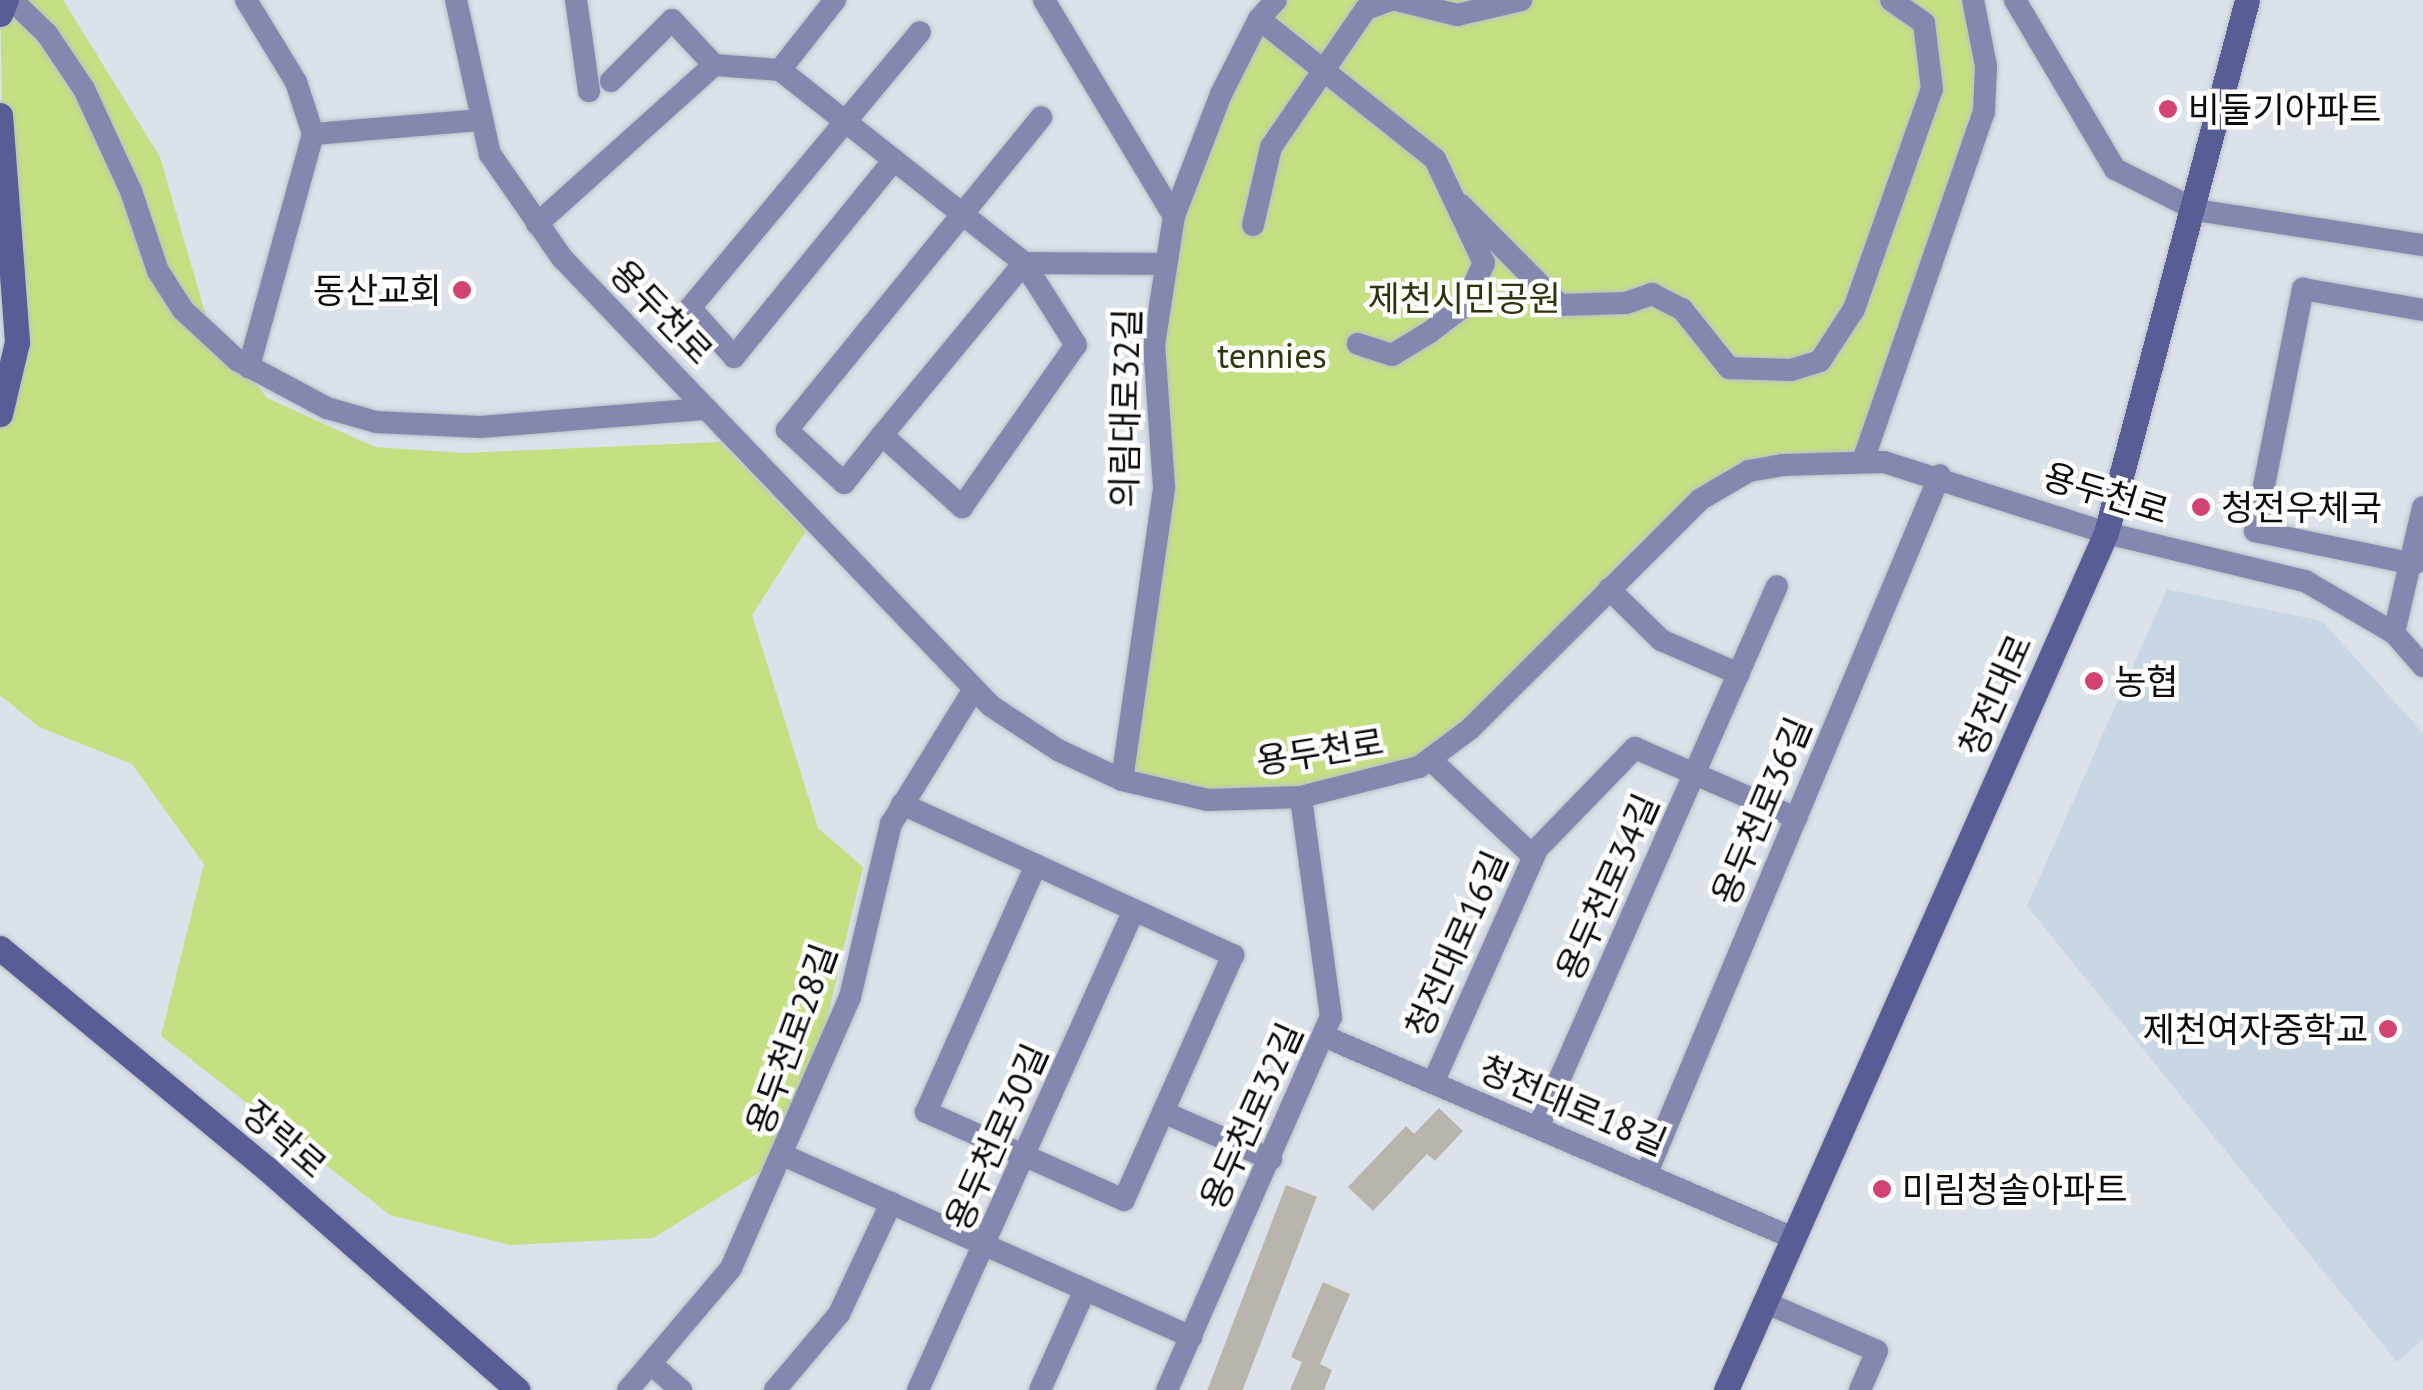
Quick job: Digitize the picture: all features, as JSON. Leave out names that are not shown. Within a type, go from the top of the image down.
[{"type":"street","points":[[0,14],[9,0],[48,34],[84,89],[132,192],[158,270],[183,310],[249,366],[327,408],[376,422],[480,426],[706,409]]},
{"type":"street","points":[[246,0],[296,82],[313,134],[249,366]]},
{"type":"street","name":"용두천로","points":[[456,0],[479,120],[490,154],[536,224],[706,409],[974,689],[1037,738],[1122,780],[1208,800],[1302,797],[1399,776],[1431,760],[1701,499],[1749,470],[1864,458],[1940,476],[2106,534],[2305,581],[2394,633],[2423,666]]},
{"type":"street","points":[[576,0],[600,86],[672,20],[714,65],[780,70],[1024,263],[1076,345],[962,507],[882,435]]},
{"type":"street","points":[[780,70],[836,0]]},
{"type":"street","points":[[1044,0],[1174,216]]},
{"type":"street","name":"의림대로32길","points":[[1122,780],[1164,487],[1154,345],[1174,216],[1221,94],[1259,19],[1276,0]]},
{"type":"street","points":[[1253,225],[1271,147],[1366,9],[1394,0],[1457,16],[1520,0]]},
{"type":"street","points":[[1461,205],[1560,305],[1626,303],[1652,294],[1682,309],[1730,368],[1791,370],[1820,361],[1854,309],[1932,89],[1924,23],[1891,0]]},
{"type":"street","points":[[1864,458],[1984,112],[1986,66],[1973,0]]},
{"type":"street","points":[[2016,0],[2115,169],[2196,210],[2423,245]]},
{"type":"street","name":"청전대로","points":[[1726,1390],[2106,534],[2196,210],[2247,0]]},
{"type":"street","points":[[1259,19],[1326,66],[1435,159],[1461,205],[1484,263],[1464,306],[1392,354],[1358,344]]},
{"type":"street","points":[[894,160],[734,356],[690,308],[920,32]]},
{"type":"street","points":[[536,224],[714,65]]},
{"type":"street","points":[[0,116],[17,342],[0,414]]},
{"type":"street","points":[[1024,263],[844,483],[787,430],[966,217],[1040,117]]},
{"type":"street","points":[[313,134],[479,120]]},
{"type":"street","points":[[1024,263],[1166,264]]},
{"type":"street","points":[[2414,564],[2255,530],[2304,289],[2423,310]]},
{"type":"street","name":"용두천로36길","points":[[1646,1174],[1940,476]]},
{"type":"street","points":[[2394,633],[2414,564],[2423,507]]},
{"type":"street","name":"용두천로34길","points":[[1538,1128],[1777,586]]},
{"type":"street","points":[[1609,589],[1661,640],[1739,674]]},
{"type":"street","name":"용두천로28길","points":[[628,1390],[730,1268],[786,1156],[850,997],[886,838],[902,804],[974,689]]},
{"type":"street","name":"청전대로16길","points":[[1433,1083],[1533,856],[1636,748],[1796,818]]},
{"type":"street","points":[[1431,760],[1533,856]]},
{"type":"street","name":"용두천로32길","points":[[1168,1390],[1326,1037],[1331,1017],[1302,797]]},
{"type":"street","points":[[902,804],[1036,865],[1134,910],[1233,955],[1124,1200],[926,1112],[1036,865]]},
{"type":"street","name":"용두천로30길","points":[[918,1390],[1134,910]]},
{"type":"street","name":"장락로","points":[[0,948],[268,1169],[518,1390]]},
{"type":"street","name":"청전대로18길","points":[[1326,1037],[1792,1238]]},
{"type":"street","points":[[1163,1112],[1271,1159]]},
{"type":"street","points":[[786,1156],[1192,1337]]},
{"type":"street","points":[[774,1390],[839,1314],[891,1203]]},
{"type":"street","points":[[1040,1390],[1085,1290]]},
{"type":"street","points":[[1764,1302],[1878,1352],[1860,1390]]},
{"type":"street","points":[[651,1364],[681,1390]]},
{"type":"shaded area","name":"제천여자중학교","points":[[2167,589],[2322,621],[2423,733],[2423,1339],[2397,1362],[2027,906]]},
{"type":"green space","points":[[0,0],[63,0],[160,157],[208,323],[267,398],[375,447],[464,453],[720,442],[806,531],[752,615],[818,828],[863,867],[826,1023],[775,1163],[653,1238],[510,1245],[390,1215],[161,1036],[204,864],[132,764],[39,727],[0,695],[0,414],[8,393]]},
{"type":"green space","name":"제천시민공원","points":[[1288,0],[1966,0],[1975,28],[1976,111],[1859,450],[1781,460],[1689,502],[1636,545],[1467,722],[1415,761],[1299,789],[1211,790],[1128,774],[1156,591],[1154,345],[1174,216],[1265,23]]},
{"type":"building","points":[[1439,1108],[1463,1131],[1435,1161],[1427,1154],[1373,1211],[1348,1187],[1406,1126],[1414,1134]]},
{"type":"building","points":[[1286,1185],[1317,1197],[1243,1390],[1207,1390]]},
{"type":"building","points":[[1323,1282],[1350,1294],[1320,1364],[1332,1370],[1324,1390],[1290,1390],[1302,1362],[1291,1357]]},
{"type":"place","name":"비둘기아파트","points":[[2168,109]]},
{"type":"place","name":"동산교회","points":[[462,290]]},
{"type":"place","name":"청전우체국","points":[[2201,507]]},
{"type":"place","name":"농협","points":[[2094,681]]},
{"type":"place","name":"제천여자중학교","points":[[2388,1029]]},
{"type":"place","name":"미림청솔아파트","points":[[1882,1189]]},
{"type":"park label","name":"tennies","points":[[1272,355]]}]
